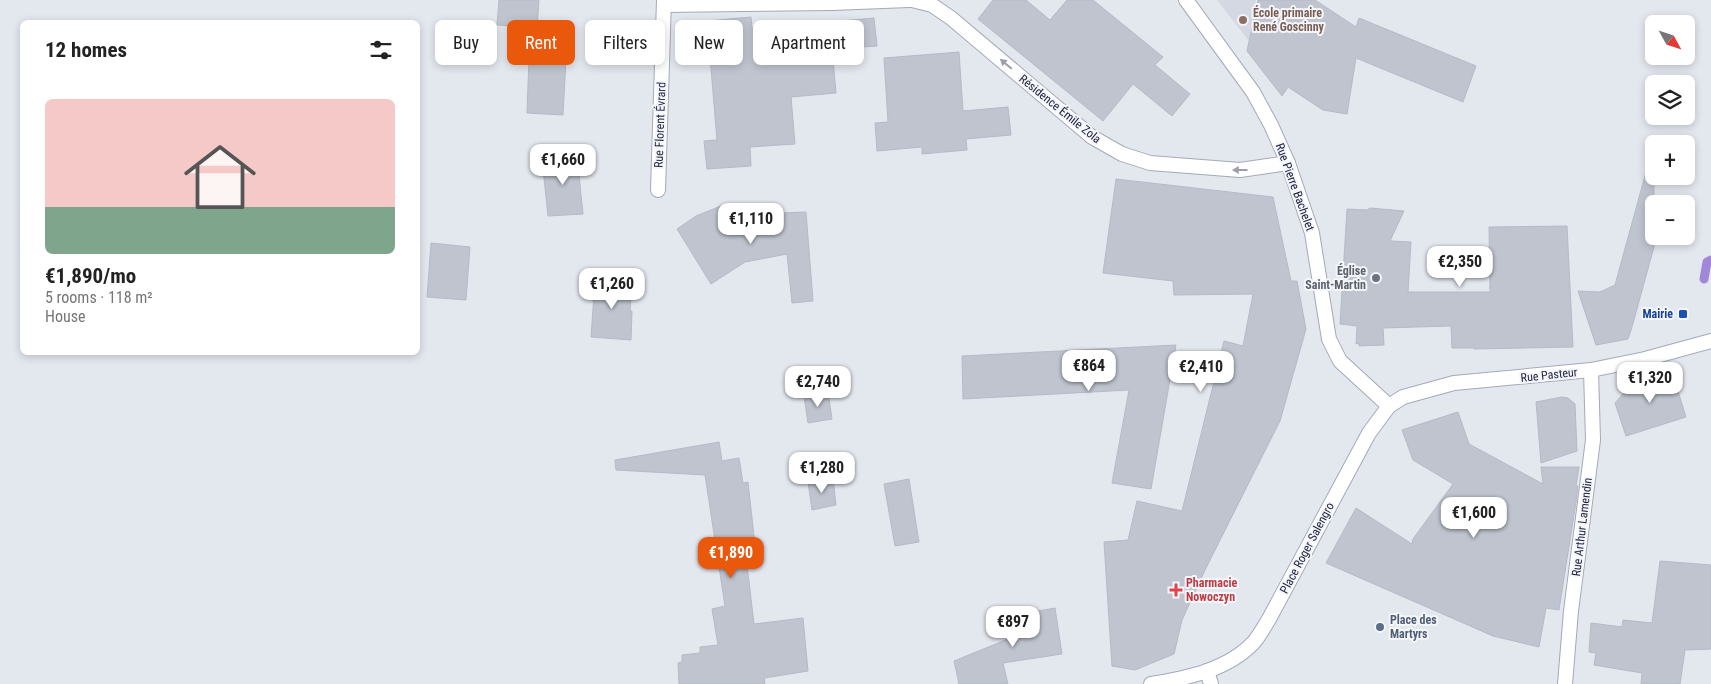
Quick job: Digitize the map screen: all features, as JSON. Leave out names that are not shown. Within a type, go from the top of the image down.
[{"type":"street","name":"Résidence Émile Zola","points":[[664,2],[911,0],[932,5],[951,18],[1092,137],[1122,154],[1150,163],[1240,170],[1288,163]]},
{"type":"street","name":"Rue Pierre Bachelet","points":[[1186,0],[1253,92],[1271,125],[1288,163],[1312,232],[1329,339],[1340,361],[1389,406]]},
{"type":"street","name":"Rue Florent Évrard","points":[[658,190],[664,2]]},
{"type":"street","name":"Rue Pasteur","points":[[1389,406],[1403,397],[1454,382],[1591,370],[1645,359],[1711,341]]},
{"type":"street","name":"Rue Arthur Lamendin","points":[[1565,684],[1571,611],[1593,440],[1591,370]]},
{"type":"street","name":"Place Roger Salengro","points":[[1151,684],[1209,677],[1234,660],[1255,641],[1269,619],[1369,433],[1389,406]]},
{"type":"shaded area","name":"École primaire René Goscinny","points":[[1217,0],[1256,0],[1249,41]]},
{"type":"building","points":[[499,0],[539,0],[538,20],[507,20],[507,26],[497,25]]},
{"type":"building","points":[[993,0],[1026,0],[1050,20],[1067,0],[1093,0],[1163,57],[1155,65],[1190,94],[1172,116],[1133,84],[1103,121],[978,19]]},
{"type":"building","points":[[1258,0],[1315,0],[1356,27],[1359,18],[1476,66],[1463,102],[1356,58],[1347,114],[1323,110],[1288,87],[1282,96],[1247,51]]},
{"type":"building","points":[[751,17],[753,28],[753,65],[833,65],[836,93],[791,97],[795,144],[750,147],[751,166],[707,169],[704,141],[717,140],[711,65],[743,65],[743,20],[718,20]]},
{"type":"building","points":[[874,18],[877,46],[864,47],[864,20],[852,20]]},
{"type":"building","points":[[959,52],[963,111],[1008,107],[1011,135],[966,139],[967,150],[922,154],[922,147],[877,151],[875,123],[888,122],[884,58]]},
{"type":"building","points":[[529,65],[566,65],[563,115],[527,113]]},
{"type":"building","points":[[577,156],[583,214],[548,216],[542,159]]},
{"type":"building","points":[[1645,176],[1645,185],[1654,185],[1654,195],[1645,195],[1645,245],[1654,245],[1654,247],[1632,327],[1628,339],[1596,345],[1578,291],[1600,292],[1615,285]]},
{"type":"building","points":[[1116,179],[1273,197],[1291,281],[1297,281],[1306,329],[1280,421],[1182,620],[1174,654],[1135,670],[1112,666],[1104,542],[1128,540],[1137,501],[1182,511],[1224,341],[1243,346],[1253,294],[1174,295],[1173,281],[1103,273]]},
{"type":"building","points":[[721,206],[731,223],[780,213],[806,212],[813,301],[792,303],[787,254],[745,262],[711,284],[677,229],[696,216]]},
{"type":"building","points":[[1370,208],[1404,211],[1390,241],[1411,242],[1408,292],[1490,292],[1489,227],[1567,226],[1573,347],[1452,348],[1451,326],[1383,328],[1384,345],[1359,346],[1359,343],[1356,344],[1357,326],[1340,324],[1347,209],[1367,210]]},
{"type":"building","points":[[431,243],[470,247],[466,300],[427,297]]},
{"type":"building","points":[[595,280],[632,282],[631,340],[591,337]]},
{"type":"building","points":[[1176,345],[1151,489],[1112,483],[1129,390],[963,399],[962,356]]},
{"type":"building","points":[[1672,372],[1686,417],[1626,436],[1615,403],[1632,384]]},
{"type":"building","points":[[828,392],[832,419],[808,423],[804,396]]},
{"type":"building","points":[[1562,397],[1568,398],[1575,404],[1577,451],[1541,463],[1536,402]]},
{"type":"building","points":[[1458,412],[1469,444],[1543,484],[1541,467],[1579,467],[1576,502],[1559,610],[1546,608],[1539,647],[1493,636],[1326,563],[1356,508],[1412,544],[1413,539],[1453,484],[1413,460],[1402,430]]},
{"type":"building","points":[[719,442],[722,461],[739,458],[743,483],[748,482],[757,563],[747,565],[754,624],[803,618],[808,671],[764,678],[765,684],[679,684],[678,663],[682,662],[682,655],[700,653],[700,647],[718,645],[712,609],[725,606],[705,475],[616,470],[615,460]]},
{"type":"building","points":[[833,478],[836,505],[812,510],[808,482]]},
{"type":"building","points":[[909,479],[919,542],[895,546],[884,484]]},
{"type":"building","points":[[1660,561],[1711,565],[1711,649],[1685,650],[1680,684],[1641,684],[1642,673],[1594,665],[1596,653],[1589,652],[1591,623],[1622,627],[1623,620],[1652,623]]},
{"type":"building","points":[[1055,608],[1062,654],[1003,663],[1008,684],[959,684],[954,661],[1008,639],[1005,617]]},
{"type":"waterway","points":[[1704,279],[1707,262],[1711,260]]},
{"type":"place","name":"École primaire René Goscinny","points":[[1243,20]]},
{"type":"place","name":"Église Saint-Martin","points":[[1376,278]]},
{"type":"place","name":"Mairie","points":[[1683,314]]},
{"type":"place","name":"Pharmacie Nowoczyn","points":[[1176,590]]},
{"type":"place","name":"Place des Martyrs","points":[[1380,627]]}]
